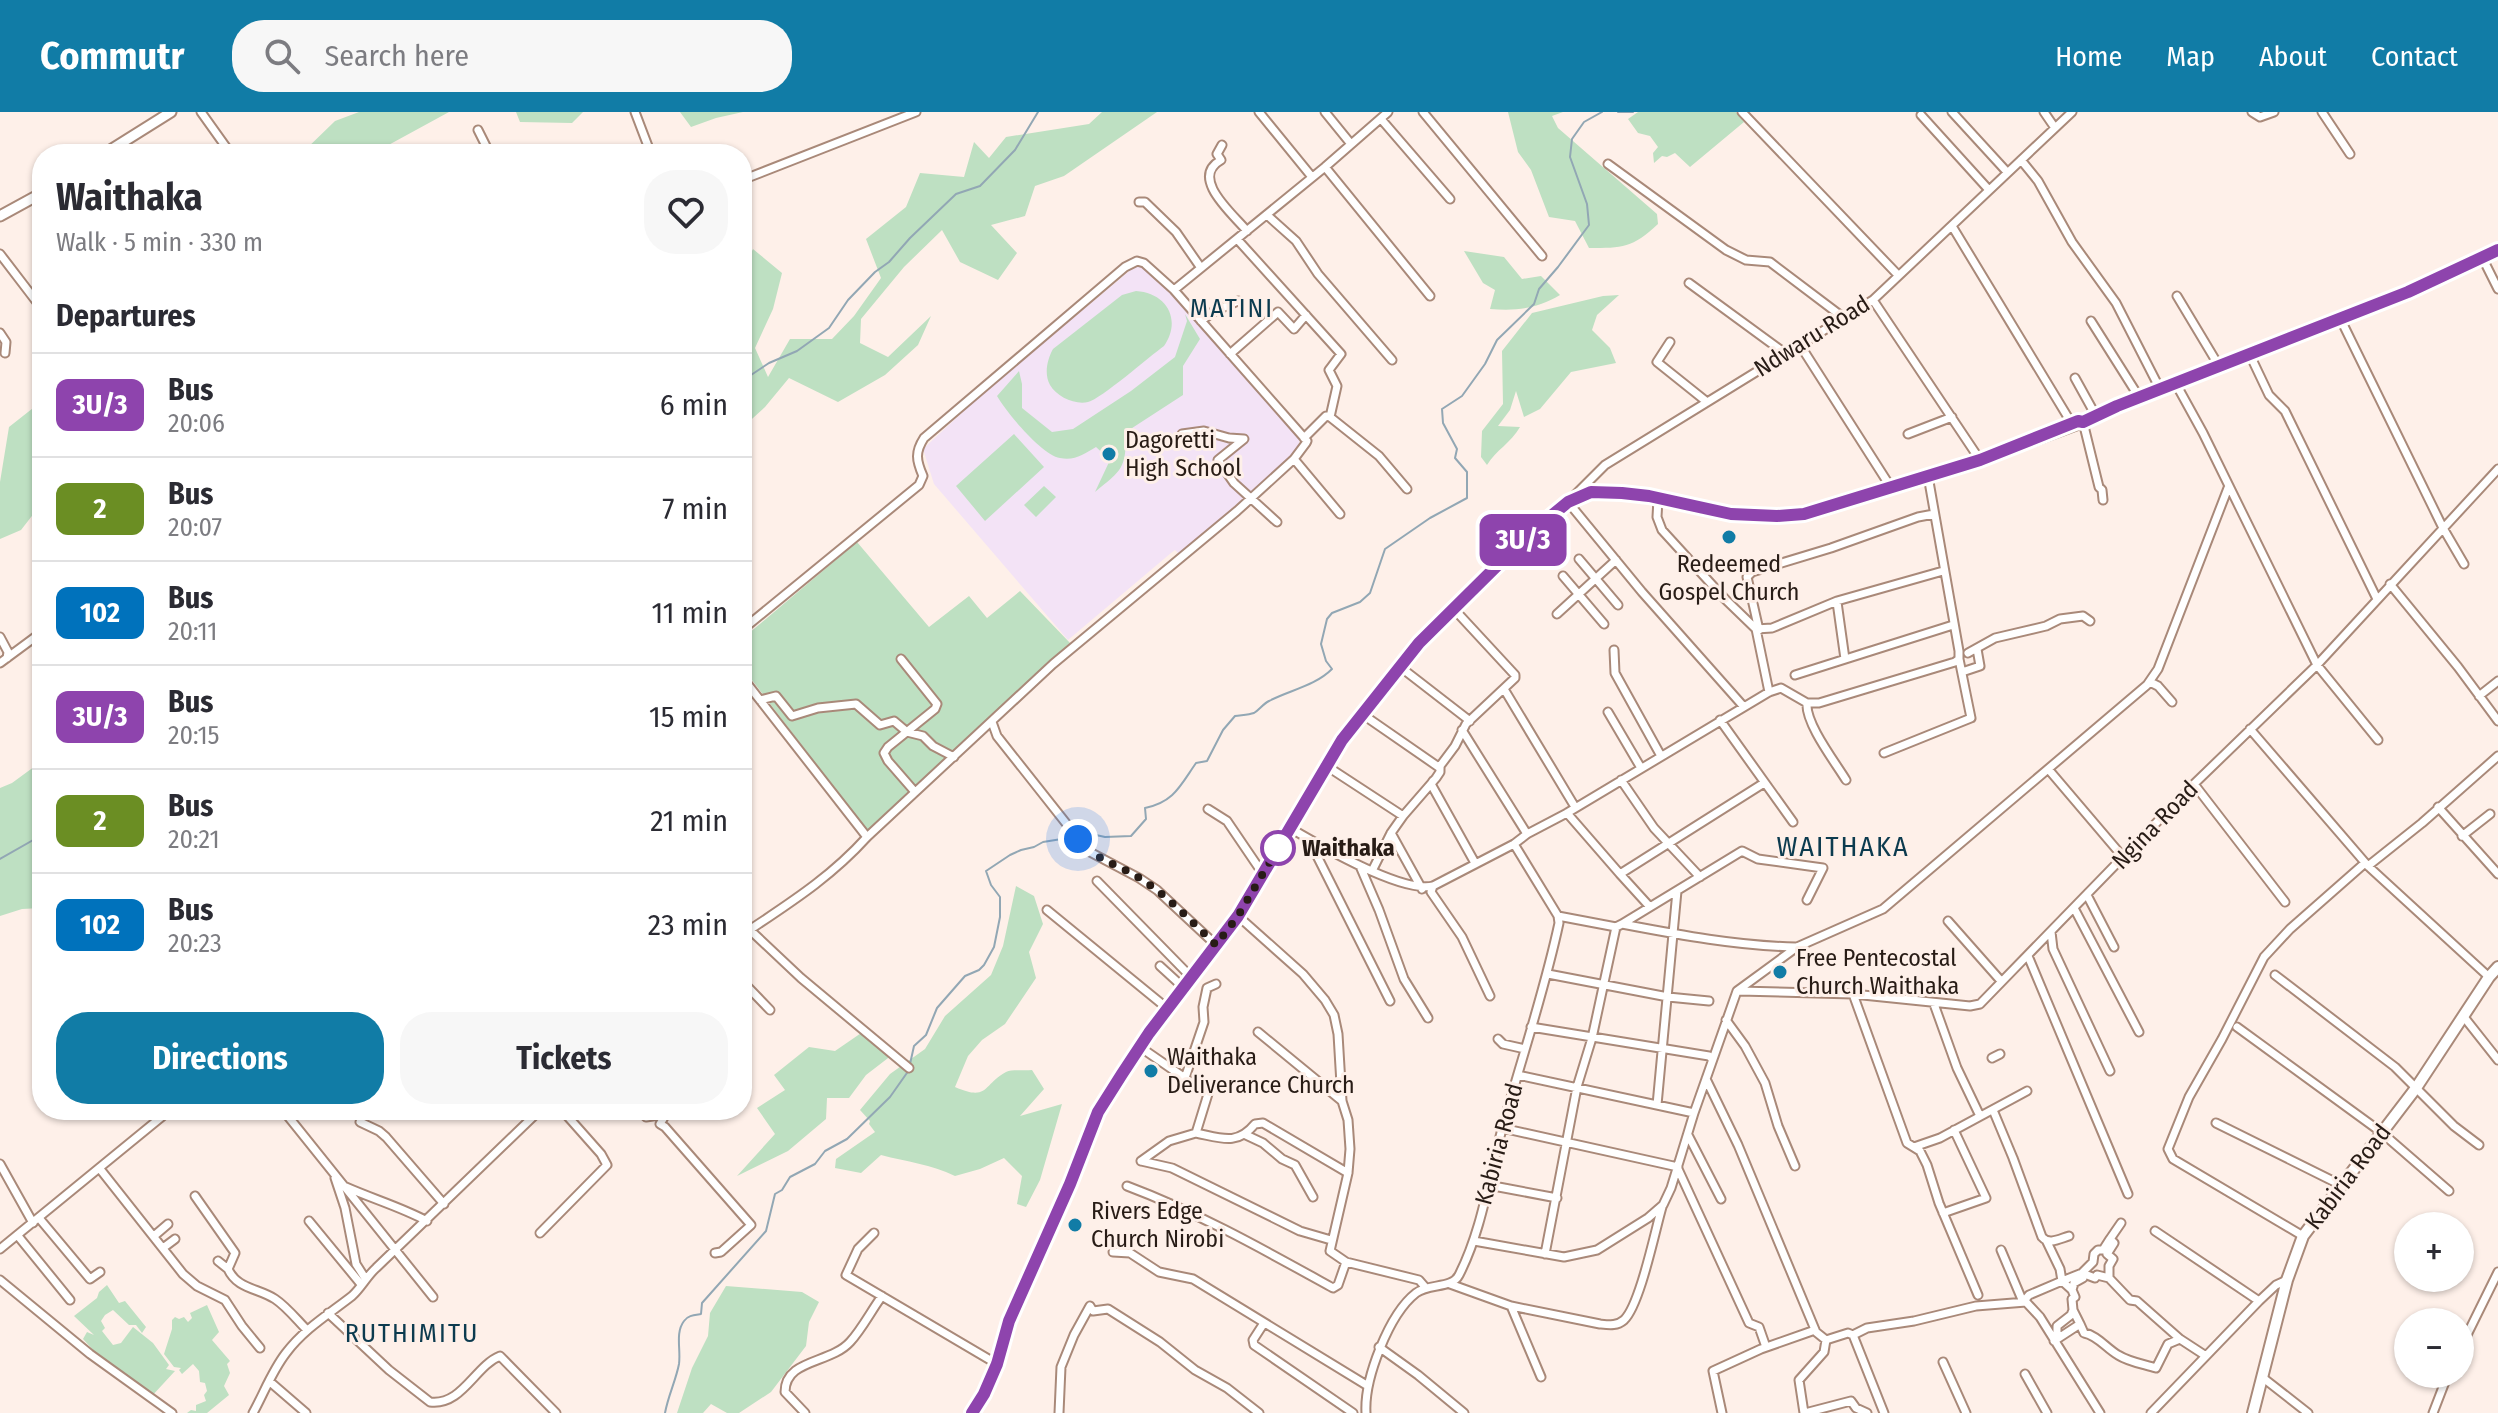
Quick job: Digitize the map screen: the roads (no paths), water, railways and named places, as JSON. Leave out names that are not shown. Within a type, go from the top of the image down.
[{"type":"main road","points":[[972,1413],[997,1364],[1009,1321],[1064,1198],[1098,1112],[1140,1047],[1238,916],[1325,765],[1399,666],[1453,608],[1546,519],[1568,502],[1591,492],[1602,492],[1658,499],[1731,514],[1804,514],[1980,460],[2096,416],[2408,292],[2498,250]]},
{"type":"main road","name":"Kabiria Road","points":[[2253,1413],[2287,1280],[2303,1236],[2416,1088],[2498,967]]},
{"type":"street","points":[[127,144],[171,112]]},
{"type":"street","points":[[201,112],[224,144]]},
{"type":"street","points":[[635,112],[647,144]]},
{"type":"street","points":[[752,176],[916,112]]},
{"type":"street","points":[[1259,112],[1312,177]]},
{"type":"street","points":[[1325,112],[1351,144]]},
{"type":"street","points":[[1174,290],[1388,112]]},
{"type":"street","points":[[1423,112],[1542,256]]},
{"type":"street","points":[[1742,112],[1898,275]]},
{"type":"street","points":[[1952,112],[2007,172]]},
{"type":"street","points":[[2044,112],[2055,128]]},
{"type":"street","name":"Ndwaru Road","points":[[1568,502],[1598,470],[1873,300],[2072,112]]},
{"type":"street","points":[[2252,112],[2260,117],[2274,112]]},
{"type":"street","points":[[2322,112],[2350,154]]},
{"type":"street","points":[[1921,115],[1989,190]]},
{"type":"street","points":[[1381,119],[1450,199]]},
{"type":"street","points":[[478,130],[485,144]]},
{"type":"street","points":[[1222,145],[1217,154],[1221,160],[1213,164],[1209,180],[1214,192],[1247,231]]},
{"type":"street","points":[[2021,160],[2034,175],[2072,242],[2116,303],[2160,389]]},
{"type":"street","points":[[1608,164],[1726,250],[1746,260],[1770,262],[1844,318]]},
{"type":"street","points":[[1325,167],[1430,296]]},
{"type":"street","points":[[0,216],[32,198]]},
{"type":"street","points":[[1139,202],[1145,202],[1176,232],[1201,268]]},
{"type":"street","points":[[1267,215],[1296,241],[1318,274],[1392,360]]},
{"type":"street","points":[[1952,226],[2077,423],[2103,500]]},
{"type":"street","points":[[1237,239],[1341,354],[1329,370],[1337,386],[1330,417]]},
{"type":"street","points":[[0,254],[32,296]]},
{"type":"street","points":[[2482,257],[2498,289]]},
{"type":"street","points":[[752,622],[919,485],[923,476],[916,457],[924,438],[1125,267],[1137,261],[1144,263],[1174,290],[1306,443],[1294,459],[1250,498],[1053,664],[867,837],[834,872],[752,929]]},
{"type":"street","points":[[1689,283],[1786,354]]},
{"type":"street","points":[[2177,296],[2219,366]]},
{"type":"street","points":[[1873,300],[1980,460]]},
{"type":"street","points":[[1201,321],[1238,301]]},
{"type":"street","points":[[1230,354],[1278,312],[1294,329],[1306,315]]},
{"type":"street","points":[[2340,318],[2443,528],[2464,564]]},
{"type":"street","points":[[2091,321],[2139,397]]},
{"type":"street","points":[[0,333],[6,342],[5,353]]},
{"type":"street","points":[[1670,342],[1657,362],[1707,402]]},
{"type":"street","points":[[1800,345],[1890,486]]},
{"type":"street","points":[[2250,355],[2269,395],[2282,405],[2377,599]]},
{"type":"street","points":[[2075,378],[2096,416]]},
{"type":"street","points":[[2176,384],[2317,665],[2378,740]]},
{"type":"street","points":[[1304,438],[1326,416],[1330,417],[1372,449],[1407,489]]},
{"type":"street","points":[[1908,434],[1952,417]]},
{"type":"street","points":[[1182,434],[1204,431],[1244,439],[1218,460],[1234,483],[1277,522]]},
{"type":"street","points":[[1294,459],[1340,514]]},
{"type":"street","name":"Ngina Road","points":[[1737,991],[1853,994],[1975,1006],[2028,956],[2194,784],[2317,665],[2498,469]]},
{"type":"street","points":[[1884,753],[1971,718],[1928,476]]},
{"type":"street","points":[[1366,1413],[1368,1386],[1379,1347],[1404,1307],[1416,1293],[1426,1288],[1450,1284],[1511,1306],[1600,1324],[1614,1325],[1623,1321],[1638,1293],[1663,1205],[1737,991],[1797,947],[1883,909],[2150,682],[2158,669],[2228,488]]},
{"type":"street","points":[[1658,499],[1657,517],[1662,530],[1758,630]]},
{"type":"street","points":[[1568,502],[1744,707]]},
{"type":"street","points":[[1769,692],[1747,577],[1752,572],[1934,514]]},
{"type":"street","points":[[1541,554],[1560,535],[1546,519]]},
{"type":"street","points":[[1579,559],[1618,605]]},
{"type":"street","points":[[1557,614],[1616,560]]},
{"type":"street","points":[[1758,630],[1772,628],[1837,602],[1943,571]]},
{"type":"street","points":[[1563,576],[1604,624]]},
{"type":"street","points":[[2390,584],[2498,721]]},
{"type":"street","points":[[1837,602],[1845,659]]},
{"type":"street","points":[[1372,871],[1391,833],[1433,781],[1462,730],[1515,678],[1453,608]]},
{"type":"street","points":[[1962,672],[1981,665],[1973,651],[1995,638],[2046,626],[2060,619],[2083,616],[2090,621]]},
{"type":"street","points":[[1795,675],[1953,625]]},
{"type":"street","points":[[0,637],[8,652],[4,660]]},
{"type":"street","points":[[4,660],[32,639]]},
{"type":"street","points":[[1614,650],[1615,673],[1661,756]]},
{"type":"street","points":[[901,659],[937,704],[884,753],[915,792]]},
{"type":"street","points":[[1290,828],[1310,842],[1360,866],[1422,889],[1514,844],[1769,692],[1781,688],[1807,703],[1819,703],[1959,659]]},
{"type":"street","points":[[1399,666],[1470,721]]},
{"type":"street","points":[[2479,696],[2498,681]]},
{"type":"street","points":[[2150,682],[2158,686],[2172,702]]},
{"type":"street","points":[[1504,689],[1575,807]]},
{"type":"street","points":[[752,690],[867,837]]},
{"type":"street","points":[[760,700],[776,696],[792,716],[818,708],[856,704],[880,725],[894,721],[907,732],[923,736],[933,746],[954,757]]},
{"type":"street","points":[[1807,703],[1806,709],[1819,736],[1846,780]]},
{"type":"street","points":[[1608,712],[1641,768]]},
{"type":"street","points":[[1362,714],[1440,768]]},
{"type":"street","points":[[1720,720],[1793,822]]},
{"type":"street","points":[[992,722],[997,736],[1088,851],[1157,890],[1216,945]]},
{"type":"street","points":[[2250,729],[2366,865],[2489,977]]},
{"type":"street","points":[[1462,730],[1527,834]]},
{"type":"street","points":[[981,732],[997,736]]},
{"type":"street","points":[[2303,1236],[2173,1159],[2168,1149],[2189,1097],[2264,957],[2290,929],[2422,823],[2498,756]]},
{"type":"street","points":[[1325,765],[1403,816]]},
{"type":"street","points":[[2049,770],[2123,857]]},
{"type":"street","points":[[1621,780],[1654,828],[1700,877]]},
{"type":"street","points":[[1433,781],[1431,784],[1475,863]]},
{"type":"street","points":[[1620,874],[1764,783]]},
{"type":"street","points":[[2194,784],[2285,902]]},
{"type":"street","points":[[2438,807],[2498,874]]},
{"type":"street","points":[[1208,809],[1227,821],[1263,874]]},
{"type":"street","points":[[1567,813],[1650,907]]},
{"type":"street","points":[[2462,836],[2490,814]]},
{"type":"street","points":[[1391,833],[1422,889]]},
{"type":"street","points":[[1310,842],[1390,1001]]},
{"type":"street","points":[[1514,844],[1558,916],[1673,934],[1797,947]]},
{"type":"street","points":[[1545,1254],[1577,1087],[1619,926],[1744,851],[1758,859],[1823,868],[1807,900]]},
{"type":"street","points":[[1360,866],[1404,979],[1428,1018]]},
{"type":"street","points":[[1097,881],[1192,978]]},
{"type":"street","points":[[1433,886],[1431,892],[1462,937],[1490,996]]},
{"type":"street","points":[[1657,1105],[1677,891]]},
{"type":"street","points":[[2087,895],[2114,947]]},
{"type":"street","points":[[2074,908],[2139,1032]]},
{"type":"street","points":[[1047,910],[1168,1009]]},
{"type":"street","points":[[1238,916],[1303,974],[1334,1015],[1350,1149],[1348,1173],[1330,1251],[1346,1262],[1419,1280],[1426,1288]]},
{"type":"street","name":"Kabiria Road","points":[[1450,1284],[1458,1279],[1474,1241],[1502,1128],[1548,974],[1558,916]]},
{"type":"street","points":[[1948,921],[2001,981]]},
{"type":"street","points":[[752,932],[801,978],[909,1068]]},
{"type":"street","points":[[2051,932],[2053,949],[2110,1071]]},
{"type":"street","points":[[2028,956],[2128,1194]]},
{"type":"street","points":[[1160,966],[1184,988]]},
{"type":"street","points":[[1548,974],[1668,997],[1709,1001]]},
{"type":"street","points":[[2275,975],[2395,1067],[2454,1126],[2479,1145]]},
{"type":"street","points":[[1185,1078],[1204,1022],[1207,988],[1216,984]]},
{"type":"street","points":[[752,991],[770,1010]]},
{"type":"street","points":[[1853,994],[1907,1143],[1920,1151],[1927,1165],[1943,1213],[1978,1295]]},
{"type":"street","points":[[1934,1004],[1957,1068],[1980,1116]]},
{"type":"street","points":[[2464,1017],[2498,1060]]},
{"type":"street","points":[[1726,1020],[1745,1046],[1765,1083],[1795,1166]]},
{"type":"street","points":[[1531,1027],[1709,1056],[1712,1059]]},
{"type":"street","points":[[2237,1027],[2381,1132],[2449,1191]]},
{"type":"street","points":[[1258,1032],[1342,1101]]},
{"type":"street","points":[[1498,1039],[1503,1044],[1525,1049]]},
{"type":"street","points":[[1140,1047],[1208,1094],[1196,1133]]},
{"type":"street","points":[[1518,1075],[1694,1113]]},
{"type":"street","points":[[1706,1079],[1738,1145],[1820,1337],[1826,1340],[1848,1333],[1853,1335],[1867,1328],[1914,1321],[1976,1306],[2026,1302],[2056,1340],[2100,1413]]},
{"type":"street","points":[[1914,1147],[1954,1130],[2027,1091]]},
{"type":"street","points":[[1993,1110],[2042,1237],[2060,1269],[2062,1281],[2075,1297],[2072,1299],[2073,1310],[2084,1333],[2091,1334],[2128,1360],[2156,1368],[2168,1344],[2180,1339]]},
{"type":"street","points":[[0,1249],[158,1120]]},
{"type":"street","points":[[291,1120],[433,1297]]},
{"type":"street","points":[[253,1413],[284,1355],[307,1330],[355,1293],[363,1281],[530,1120]]},
{"type":"street","points":[[540,1233],[607,1165],[571,1120]]},
{"type":"street","points":[[662,1120],[660,1124],[751,1225],[721,1252],[715,1253]]},
{"type":"street","points":[[360,1122],[386,1137],[444,1204]]},
{"type":"street","points":[[1331,1240],[1300,1231],[1172,1168],[1141,1161],[1169,1141],[1196,1133],[1229,1140],[1246,1135],[1255,1124],[1263,1123],[1348,1173]]},
{"type":"street","points":[[2216,1123],[2343,1186]]},
{"type":"street","points":[[1502,1128],[1678,1168]]},
{"type":"street","points":[[1943,1213],[1986,1198],[1954,1130]]},
{"type":"street","points":[[1246,1135],[1295,1165],[1313,1197]]},
{"type":"street","points":[[1688,1135],[1721,1199]]},
{"type":"street","points":[[0,1164],[36,1220],[90,1279],[100,1272]]},
{"type":"street","points":[[1678,1168],[1749,1323],[1759,1327],[1766,1347]]},
{"type":"street","points":[[100,1169],[190,1280],[225,1300],[260,1348]]},
{"type":"street","points":[[332,1172],[345,1208],[356,1264],[363,1281]]},
{"type":"street","points":[[1488,1185],[1557,1198]]},
{"type":"street","points":[[344,1186],[381,1203],[400,1207],[427,1221]]},
{"type":"street","points":[[1127,1186],[1234,1233],[1333,1288],[1338,1285],[1346,1262]]},
{"type":"street","points":[[195,1196],[235,1253],[228,1269]]},
{"type":"street","points":[[1474,1241],[1564,1257],[1597,1250],[1663,1205]]},
{"type":"street","points":[[309,1221],[363,1281]]},
{"type":"street","points":[[2023,1302],[2029,1295],[2082,1273],[2093,1262],[2094,1254],[2103,1250],[2121,1223]]},
{"type":"street","points":[[154,1236],[168,1224]]},
{"type":"street","points":[[2155,1231],[2259,1301]]},
{"type":"street","points":[[874,1233],[858,1249],[845,1272],[850,1278],[997,1364]]},
{"type":"street","points":[[18,1236],[70,1300]]},
{"type":"street","points":[[2047,1242],[2069,1236]]},
{"type":"street","points":[[163,1248],[175,1239]]},
{"type":"street","points":[[2109,1278],[2109,1266],[2113,1259],[2107,1254],[2114,1243],[2110,1239]]},
{"type":"street","points":[[2001,1250],[2023,1302]]},
{"type":"street","points":[[1113,1252],[1130,1253],[1159,1272],[1193,1279],[1368,1386]]},
{"type":"street","points":[[218,1261],[239,1284],[261,1291],[279,1302],[307,1330]]},
{"type":"street","points":[[2474,1321],[2498,1272]]},
{"type":"street","points":[[2082,1273],[2095,1278],[2097,1275],[2109,1278],[2130,1300],[2137,1301],[2180,1339],[2206,1356]]},
{"type":"street","points":[[2072,1290],[2074,1283],[2083,1278],[2082,1273]]},
{"type":"street","points":[[0,1280],[90,1354],[172,1413]]},
{"type":"street","points":[[2151,1413],[2259,1301],[2276,1285],[2287,1280]]},
{"type":"street","points":[[805,1413],[785,1392],[787,1381],[795,1369],[820,1361],[849,1343],[882,1296]]},
{"type":"street","points":[[1059,1413],[1061,1367],[1090,1306],[1093,1311],[1108,1309],[1160,1342],[1195,1370],[1227,1388],[1259,1413]]},
{"type":"street","points":[[1511,1306],[1541,1377]]},
{"type":"street","points":[[2056,1340],[2057,1326],[2073,1310]]},
{"type":"street","points":[[328,1313],[389,1370],[430,1402],[446,1402],[492,1359],[500,1356],[556,1413]]},
{"type":"street","points":[[1264,1323],[1253,1340],[1254,1345],[1353,1413]]},
{"type":"street","points":[[2056,1340],[2080,1324]]},
{"type":"street","points":[[1722,1413],[1713,1371],[1766,1347],[1815,1330]]},
{"type":"street","points":[[1853,1335],[1884,1413]]},
{"type":"street","points":[[1826,1340],[1824,1352],[1799,1380],[1804,1413],[1851,1401],[1856,1408],[1867,1413]]},
{"type":"street","points":[[1379,1347],[1464,1413]]},
{"type":"street","points":[[1943,1362],[1966,1413]]},
{"type":"street","points":[[2025,1374],[2047,1413]]},
{"type":"street","points":[[2262,1377],[2308,1413]]},
{"type":"street","points":[[269,1381],[306,1413]]},
{"type":"street","points":[[2433,1413],[2443,1388]]},
{"type":"waterway","points":[[752,374],[797,351],[829,328],[848,300],[910,238],[956,194],[980,186],[1015,150],[1038,112]]},
{"type":"waterway","points":[[1080,835],[1131,836],[1146,819],[1145,808],[1170,797],[1196,763],[1207,761],[1223,730],[1235,716],[1254,713],[1269,701],[1310,684],[1332,669],[1321,644],[1327,619],[1332,613],[1360,602],[1370,593],[1385,549],[1430,518],[1467,498],[1467,472],[1455,458],[1457,449],[1443,423],[1442,409],[1462,396],[1485,364],[1497,340],[1534,304],[1539,289],[1589,225],[1587,204],[1570,157],[1572,139],[1584,122],[1602,112]]},
{"type":"waterway","points":[[1618,112],[1633,112]]},
{"type":"waterway","points":[[910,1064],[914,1046],[926,1035],[937,1008],[965,976],[984,965],[994,947],[1000,897],[986,871],[1021,850],[1043,842],[1074,837]]},
{"type":"waterway","points":[[0,859],[32,841]]},
{"type":"waterway","points":[[665,1413],[679,1364],[679,1336],[684,1321],[701,1314],[702,1303],[766,1231],[775,1194],[782,1190],[790,1177],[815,1164],[825,1151],[847,1139],[890,1097],[909,1070]]},
{"type":"place","name":"Dagoretti High School","points":[[1109,454]]},
{"type":"place","name":"Redeemed Gospel Church","points":[[1729,537]]},
{"type":"place","name":"Waithaka","points":[[1278,848]]},
{"type":"place","name":"Free Pentecostal Church Waithaka","points":[[1780,972]]},
{"type":"place","name":"Waithaka Deliverance Church","points":[[1151,1071]]},
{"type":"place","name":"Rivers Edge Church Nirobi","points":[[1075,1225]]},
{"type":"district","name":"MATINI","points":[[1232,308]]},
{"type":"district","name":"WAITHAKA","points":[[1843,846]]},
{"type":"district","name":"RUTHIMITU","points":[[412,1333]]}]
